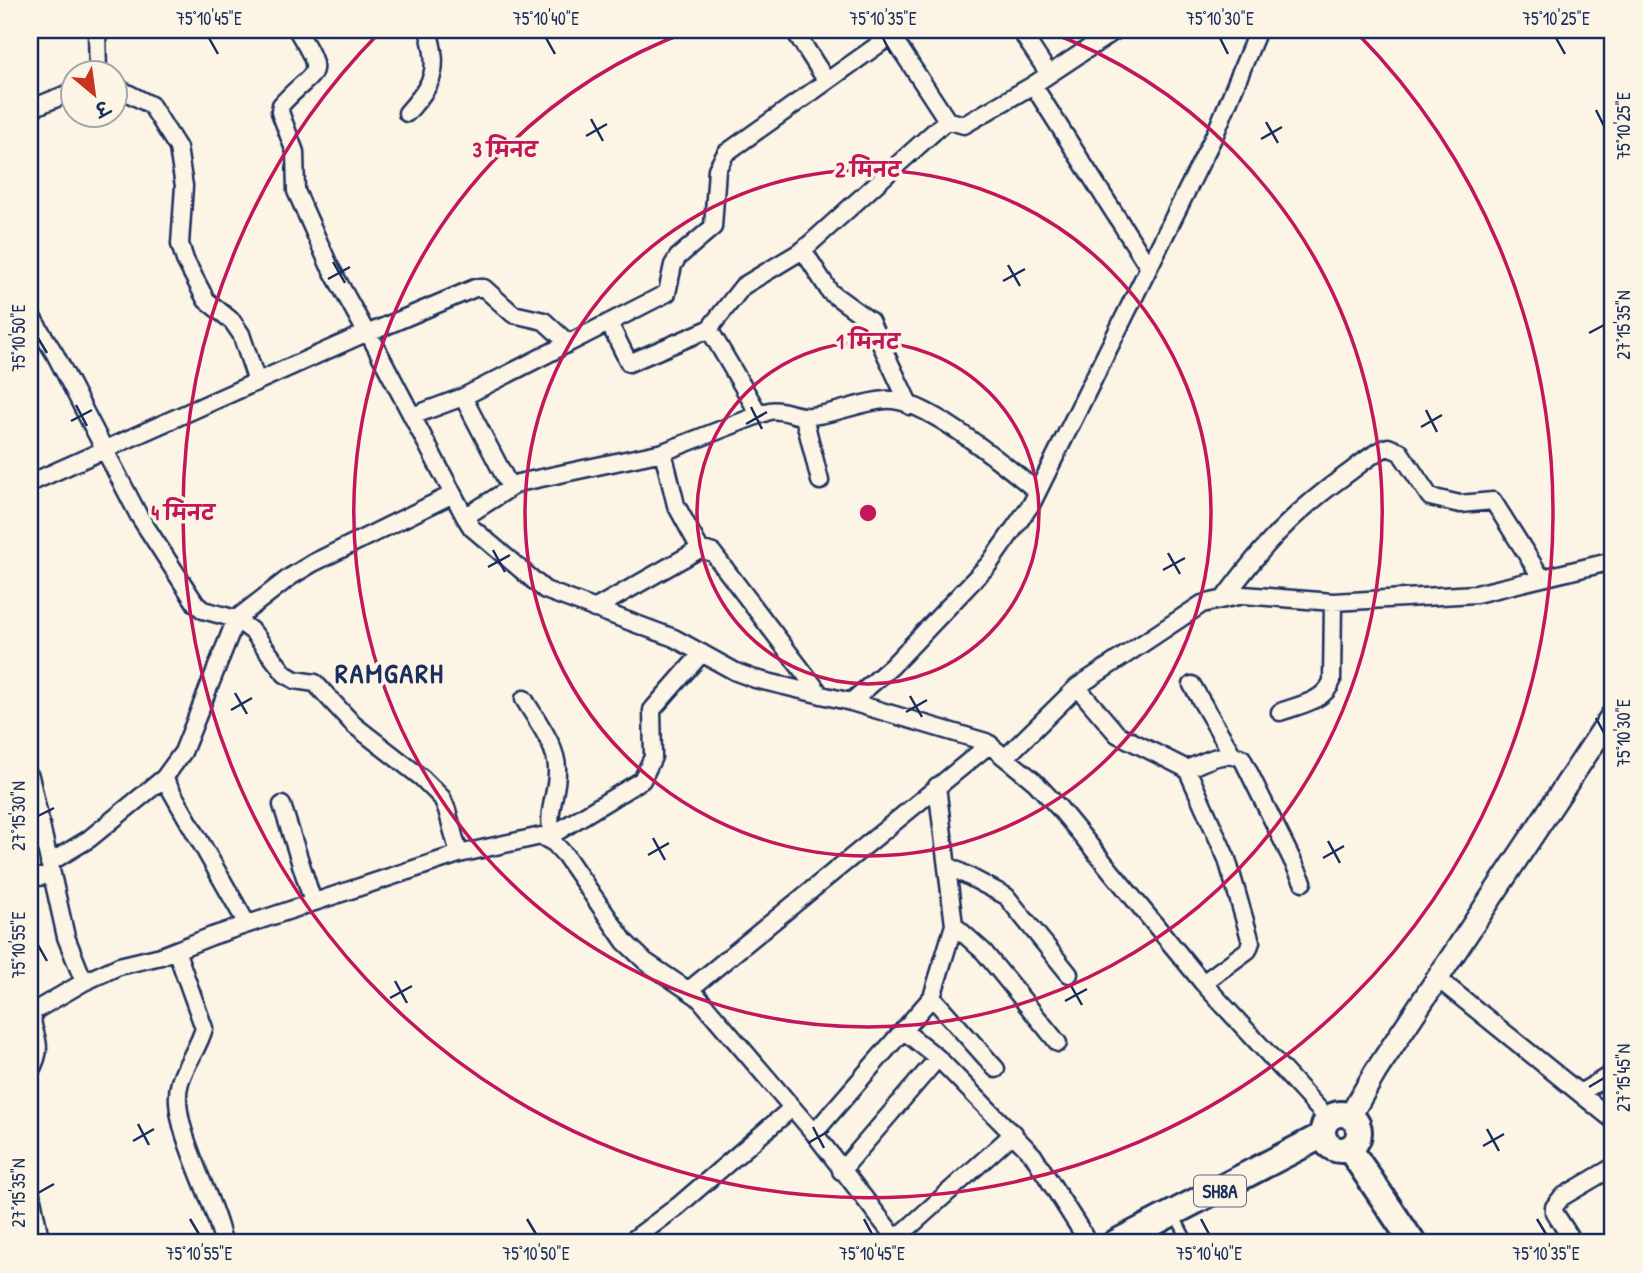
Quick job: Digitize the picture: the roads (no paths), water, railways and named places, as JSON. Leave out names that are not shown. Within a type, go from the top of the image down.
[{"type":"main road","points":[[1334,1123],[1437,978],[1613,715]]},
{"type":"main road","points":[[1334,1123],[1356,1121],[1359,1136],[1349,1148],[1413,1243]]},
{"type":"main road","name":"SH8A","points":[[1115,1243],[1174,1214],[1334,1123]]},
{"type":"street","points":[[97,30],[98,60]]},
{"type":"street","points":[[297,30],[312,55],[315,69],[312,77],[281,105],[280,112],[295,152],[294,185],[329,265],[412,416],[451,495],[472,528],[528,578],[560,597],[674,638],[755,679],[855,703],[988,743],[1060,809],[1203,983],[1334,1123]]},
{"type":"street","points":[[407,113],[429,89],[436,68],[428,30]]},
{"type":"street","points":[[794,30],[826,80]]},
{"type":"street","points":[[1020,30],[1049,75]]},
{"type":"street","points":[[412,416],[463,397],[667,293],[673,265],[678,257],[713,227],[717,169],[726,153],[890,33],[947,120],[964,125],[1033,85],[1116,30]]},
{"type":"street","points":[[855,703],[989,564],[1032,503],[1216,132],[1258,30]]},
{"type":"street","points":[[1033,85],[1148,266]]},
{"type":"street","points":[[130,94],[151,105],[178,148],[184,186],[180,244],[185,260],[206,300],[232,321],[241,334],[257,382]]},
{"type":"street","points":[[30,109],[60,97]]},
{"type":"street","points":[[609,323],[629,363],[709,329],[743,286],[803,250],[947,120]]},
{"type":"street","points":[[803,250],[830,292],[870,320],[910,406]]},
{"type":"street","points":[[30,483],[367,332],[475,288],[484,288],[513,314],[544,321],[568,343]]},
{"type":"street","points":[[30,314],[55,354],[103,452],[139,516],[196,604],[203,610],[236,619],[259,638],[285,674],[295,680],[315,683],[354,725],[422,778],[442,799],[459,854]]},
{"type":"street","points":[[709,329],[759,414]]},
{"type":"street","points":[[463,397],[510,487]]},
{"type":"street","points":[[465,517],[510,487],[663,452],[759,414],[782,410],[804,416],[886,399],[910,406],[963,434],[1037,491]]},
{"type":"street","points":[[804,416],[820,481]]},
{"type":"street","points":[[1225,597],[1263,546],[1287,520],[1312,499],[1388,447],[1400,452],[1430,497],[1461,504],[1493,500],[1541,577]]},
{"type":"street","points":[[663,452],[676,505],[700,549],[713,553],[721,560],[821,695]]},
{"type":"street","points":[[30,879],[50,869],[164,778],[187,744],[236,619],[301,570],[451,495]]},
{"type":"street","points":[[594,609],[700,549]]},
{"type":"street","points":[[1006,757],[1077,687],[1185,613],[1225,597],[1243,595],[1333,602],[1476,594],[1613,561]]},
{"type":"street","points":[[1280,712],[1319,698],[1329,690],[1332,681],[1333,602]]},
{"type":"street","points":[[30,1072],[40,1050],[34,1011],[84,982],[119,966],[176,950],[459,854],[529,836],[550,836],[642,780],[653,757],[652,710],[702,653]]},
{"type":"street","points":[[1192,685],[1232,754],[1245,762],[1303,882]]},
{"type":"street","points":[[1077,687],[1117,734],[1187,769],[1221,843],[1250,935],[1248,950],[1203,983]]},
{"type":"street","points":[[524,699],[554,756],[557,770],[549,806],[550,836],[636,954],[689,990],[814,1133],[897,1241],[1014,1133]]},
{"type":"street","points":[[689,990],[988,743]]},
{"type":"street","points":[[1187,769],[1232,754]]},
{"type":"street","points":[[30,776],[66,937],[84,982]]},
{"type":"street","points":[[164,778],[247,924]]},
{"type":"street","points":[[814,1133],[932,997],[954,925],[937,786]]},
{"type":"street","points":[[282,805],[313,902]]},
{"type":"street","points":[[947,865],[1006,896],[1069,974]]},
{"type":"street","points":[[954,925],[984,952],[1058,1043]]},
{"type":"street","points":[[176,950],[204,1028],[179,1084],[178,1106],[183,1129],[223,1243]]},
{"type":"street","points":[[1437,978],[1613,1120]]},
{"type":"street","points":[[932,997],[996,1069]]},
{"type":"street","points":[[904,1031],[938,1058],[1014,1133],[1033,1155],[1089,1243]]},
{"type":"street","points":[[841,1171],[938,1058]]},
{"type":"street","points":[[1580,1093],[1613,1073]]},
{"type":"street","points":[[629,1243],[678,1206],[792,1108]]},
{"type":"street","points":[[1574,1243],[1554,1212],[1554,1207],[1562,1197],[1613,1169]]},
{"type":"street","points":[[30,1189],[41,1243]]},
{"type":"lane","points":[[1174,1214],[1189,1243]]},
{"type":"district","name":"RAMGARH","points":[[390,673]]}]
